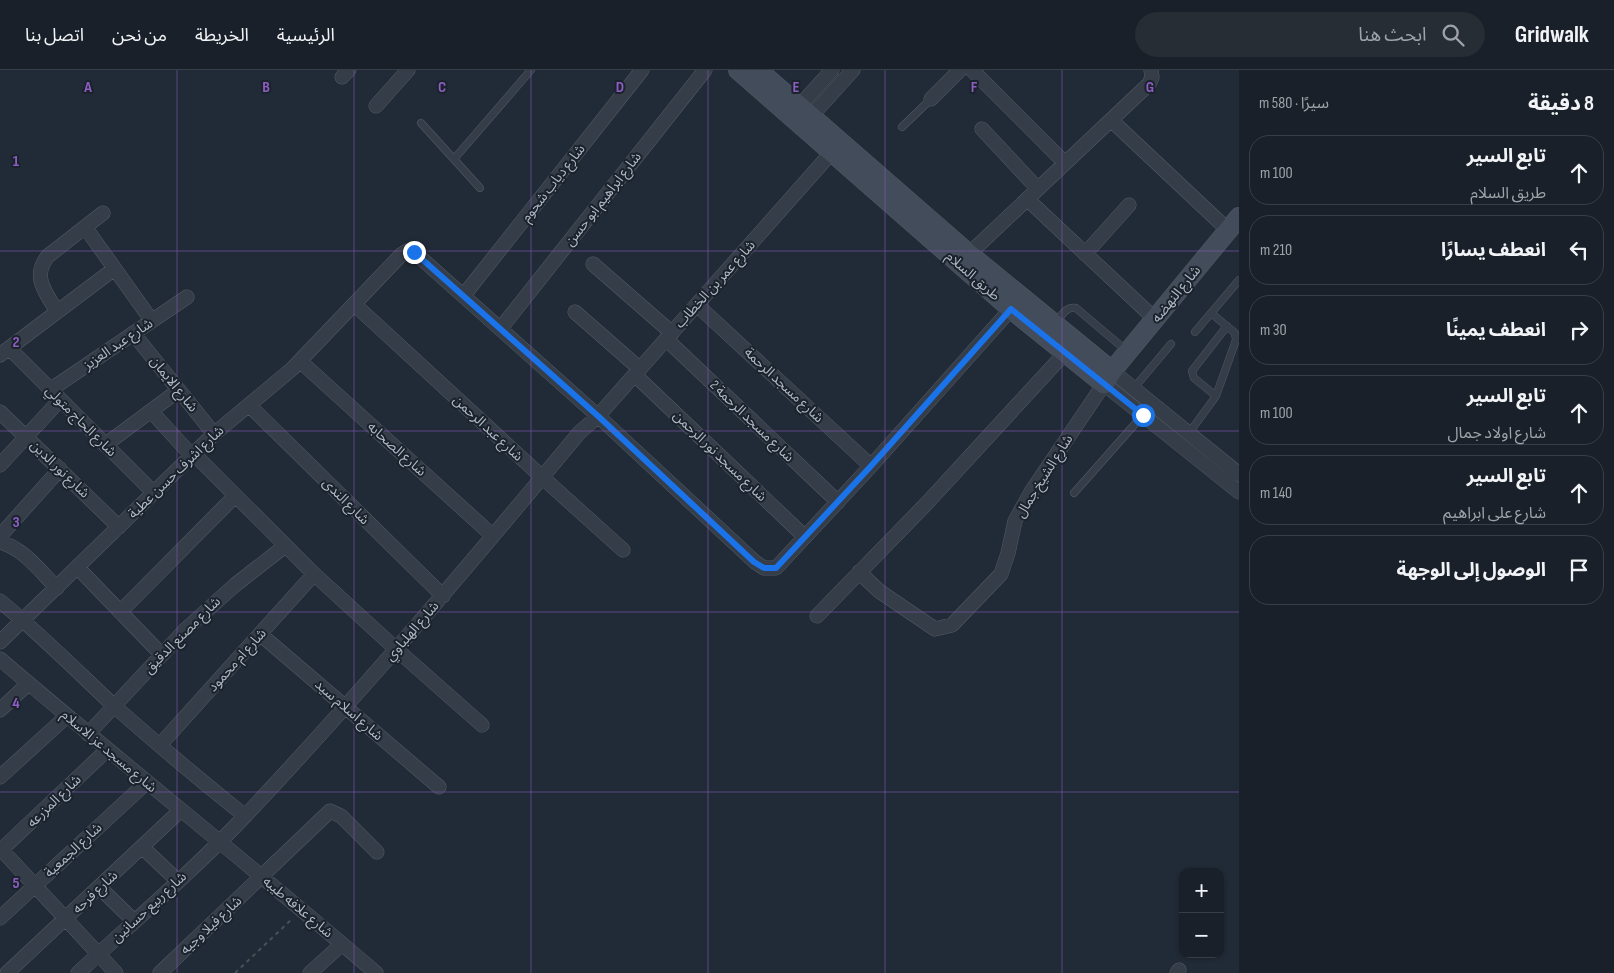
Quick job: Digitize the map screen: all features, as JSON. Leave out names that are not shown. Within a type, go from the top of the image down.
[{"type":"main road","name":"طريق السلام","points":[[738,70],[801,116],[1055,324],[1108,377]]},
{"type":"main road","name":"طريق السلام","points":[[758,70],[832,152],[1011,309],[1065,353],[1108,377]]},
{"type":"main road","name":"شارع النهضه","points":[[1108,377],[1234,223]]},
{"type":"street","points":[[376,106],[408,70]]},
{"type":"street","name":"شارع دياب شحوم","points":[[464,295],[642,70]]},
{"type":"street","name":"شارع ابراهيم ابو حسن","points":[[501,328],[705,70]]},
{"type":"street","points":[[801,116],[832,70]]},
{"type":"street","points":[[801,116],[853,70]]},
{"type":"street","points":[[972,70],[1065,163]]},
{"type":"street","points":[[969,254],[1149,84],[1152,77],[1151,70]]},
{"type":"street","points":[[931,99],[957,71]]},
{"type":"street","points":[[1111,120],[1234,223]]},
{"type":"street","points":[[982,129],[1038,189]]},
{"type":"street","name":"شارع عمر بن الخطاب","points":[[598,416],[832,152]]},
{"type":"street","points":[[1026,199],[1155,319]]},
{"type":"street","points":[[1085,254],[1128,205]]},
{"type":"street","points":[[58,312],[41,285],[40,269],[48,256],[103,213]]},
{"type":"street","points":[[85,227],[152,321]]},
{"type":"street","name":"شارع اشرف حسن عطية","points":[[0,642],[214,434],[300,361],[400,255],[407,251],[414,252],[464,295]]},
{"type":"street","name":"شارع مسجد الرحمة 2","points":[[593,264],[838,502]]},
{"type":"street","points":[[5,352],[114,269]]},
{"type":"street","points":[[464,295],[598,416],[724,535],[754,562],[764,568],[776,568],[871,466],[1011,309]]},
{"type":"street","name":"شارع عبد العزيز","points":[[0,466],[26,436],[55,395],[133,334],[187,297]]},
{"type":"street","name":"شارع عبد الرحمن","points":[[354,304],[623,550]]},
{"type":"street","name":"شارع مسجد الرحمة","points":[[697,305],[871,466]]},
{"type":"street","name":"شارع مسجد نور الرحمن","points":[[575,312],[805,537]]},
{"type":"street","name":"شارع الايمان","points":[[133,334],[214,434]]},
{"type":"street","name":"شارع الحاج متولي","points":[[5,352],[55,395],[154,493]]},
{"type":"street","points":[[818,616],[927,503],[1065,353]]},
{"type":"street","name":"شارع الصحابه","points":[[300,361],[493,536]]},
{"type":"street","name":"طريق السلام","points":[[1108,377],[1134,388],[1239,474]]},
{"type":"street","name":"طريق السلام","points":[[1108,377],[1143,415],[1239,492]]},
{"type":"street","name":"شارع الشيخ جمال","points":[[859,572],[879,591],[936,628],[952,625],[1001,574],[1015,521],[1031,492],[1108,377]]},
{"type":"street","points":[[105,445],[179,390]]},
{"type":"street","name":"شارع الندى","points":[[249,405],[443,596]]},
{"type":"street","points":[[151,411],[284,546],[482,725]]},
{"type":"street","name":"شارع نور الدين","points":[[0,412],[119,527]]},
{"type":"street","name":"شارع الهلباوي","points":[[220,841],[245,816],[396,649],[443,596],[584,426],[598,416]]},
{"type":"street","points":[[0,536],[60,469]]},
{"type":"street","points":[[120,612],[235,496]]},
{"type":"street","points":[[0,542],[22,553],[57,588]]},
{"type":"street","name":"شارع مصنع الدقيق","points":[[88,734],[161,654],[209,607],[284,546]]},
{"type":"street","points":[[78,568],[161,654]]},
{"type":"street","name":"شارع ام محمود","points":[[160,745],[314,574]]},
{"type":"street","points":[[0,601],[114,705],[245,816]]},
{"type":"street","name":"شارع اسلام سيد","points":[[260,634],[439,787]]},
{"type":"street","name":"شارع مسجد عز الاسلام","points":[[0,659],[107,750],[220,841]]},
{"type":"street","points":[[0,710],[29,683]]},
{"type":"street","points":[[0,777],[67,716]]},
{"type":"street","name":"شارع المزرعه","points":[[1,850],[107,750]]},
{"type":"street","name":"شارع الجمعية","points":[[0,918],[147,782]]},
{"type":"street","name":"شارع فرحه","points":[[8,973],[181,810]]},
{"type":"street","name":"شارع فيلا وجيه","points":[[160,973],[330,811],[341,816],[377,852]]},
{"type":"street","name":"شارع علافه طيبه","points":[[220,841],[376,973]]},
{"type":"street","name":"شارع ربيع حسانين","points":[[78,973],[220,841]]},
{"type":"street","points":[[142,847],[178,881]]},
{"type":"street","points":[[1,850],[116,973]]},
{"type":"street","points":[[99,887],[134,921]]},
{"type":"street","points":[[310,973],[342,944]]},
{"type":"lane","points":[[454,159],[531,70]]},
{"type":"lane","points":[[902,127],[931,99]]},
{"type":"lane","points":[[422,123],[480,188]]},
{"type":"lane","points":[[1195,332],[1239,280]]},
{"type":"lane","points":[[1055,324],[1068,309],[1074,307],[1128,352]]},
{"type":"lane","points":[[1189,434],[1216,396],[1236,340],[1235,333],[1211,313]]},
{"type":"lane","points":[[1216,396],[1194,378],[1192,371],[1227,326]]},
{"type":"lane","points":[[1134,388],[1170,344]]},
{"type":"lane","points":[[1074,493],[1143,415]]},
{"type":"path","points":[[235,973],[302,910]]},
{"type":"route","points":[[414,252],[598,416],[724,535],[754,562],[764,568],[776,568],[871,466],[1011,309],[1143,415]]}]
